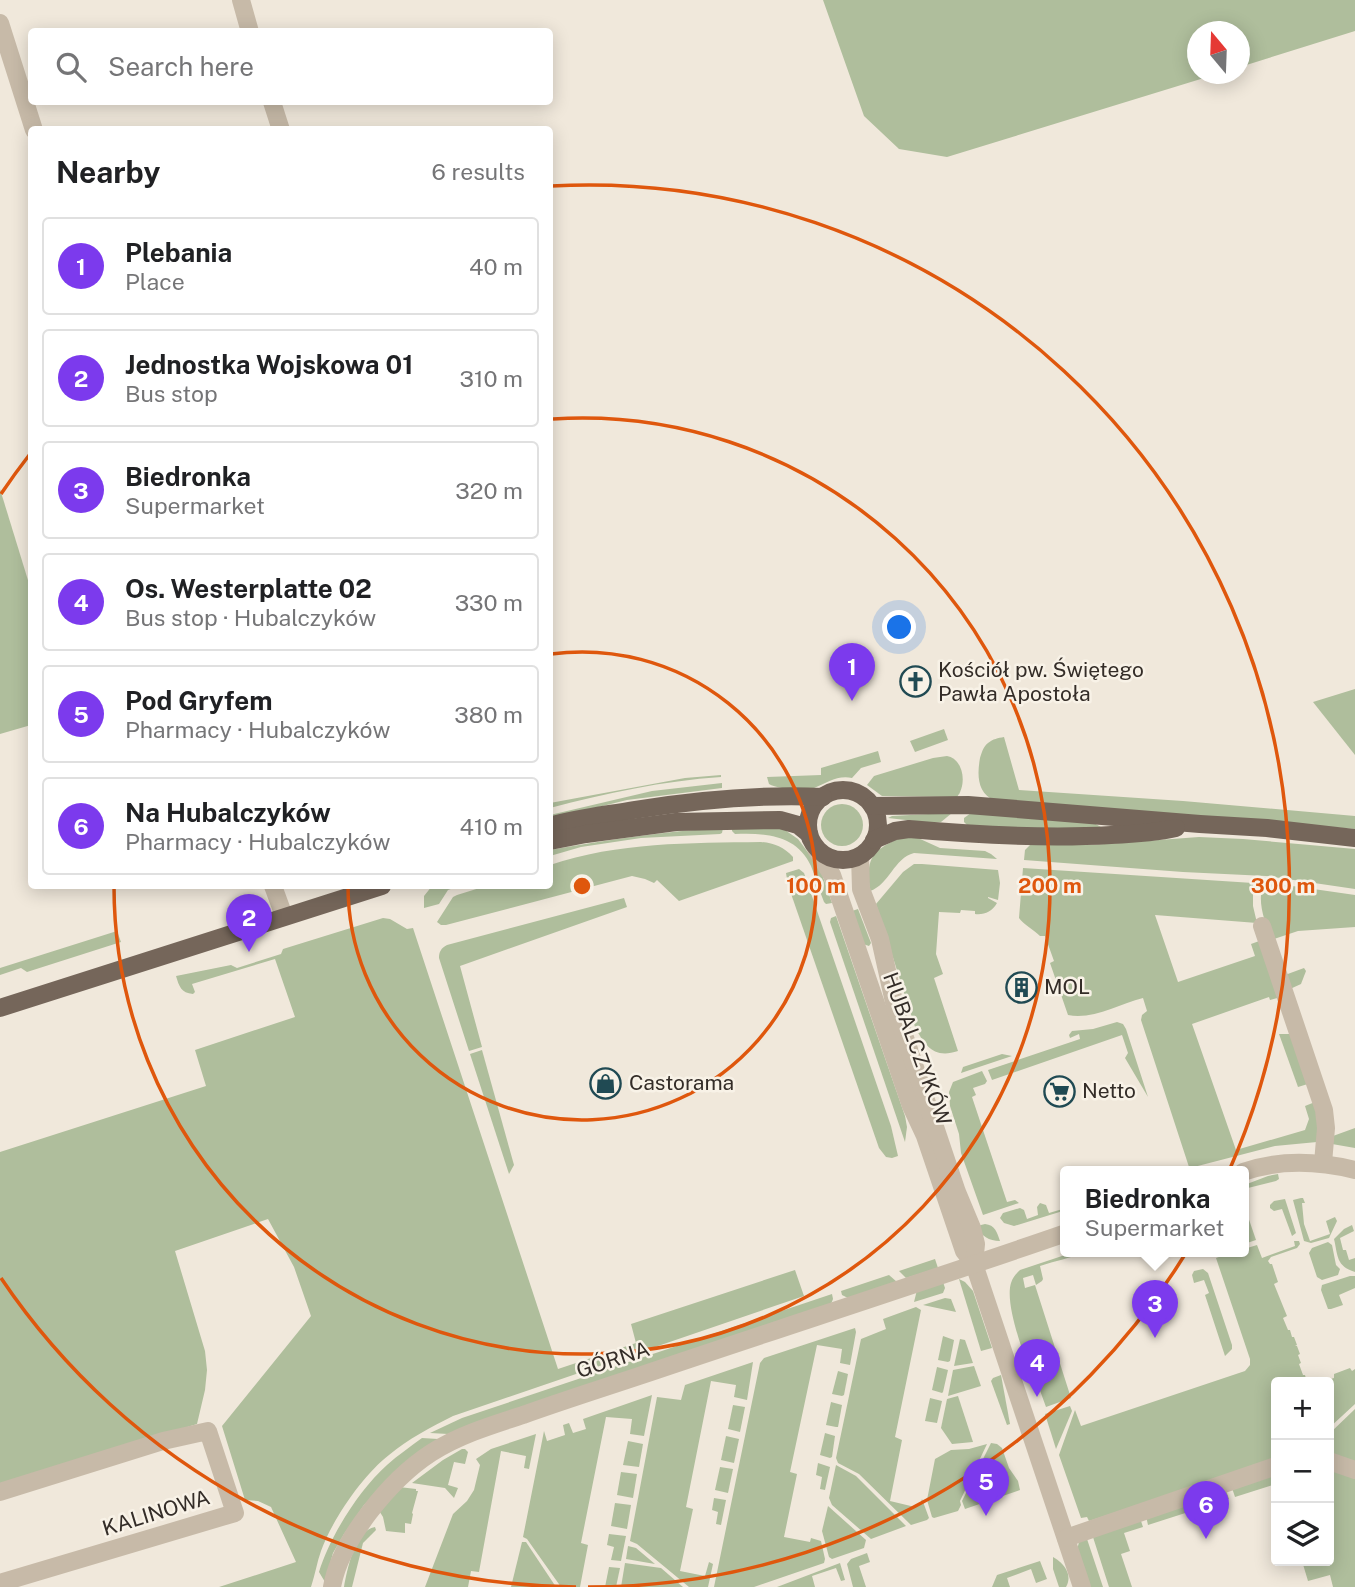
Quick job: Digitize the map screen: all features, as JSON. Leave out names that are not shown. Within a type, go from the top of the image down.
[{"type":"main road","points":[[553,825],[686,802],[757,796],[822,797],[840,790],[855,792],[866,799],[872,806],[878,823],[869,849],[851,859],[832,859],[824,855],[797,825],[780,820],[689,821],[630,827],[553,841]]},
{"type":"main road","points":[[813,842],[808,817],[811,809],[822,797]]},
{"type":"main road","points":[[872,806],[968,805],[1267,828],[1355,838]]},
{"type":"main road","points":[[874,840],[902,830],[1069,837],[1158,832],[1200,824]]},
{"type":"main road","points":[[0,1007],[372,889]]},
{"type":"street","points":[[241,0],[249,28]]},
{"type":"street","points":[[0,23],[33,126]]},
{"type":"street","points":[[273,105],[280,126]]},
{"type":"street","name":"HUBALCZYKÓW","points":[[813,842],[832,875],[911,1106],[925,1136],[964,1251],[974,1264],[1082,1587]]},
{"type":"street","name":"HUBALCZYKÓW","points":[[860,856],[861,890],[880,939],[896,1012],[957,1192],[972,1228],[976,1244],[974,1264]]},
{"type":"street","points":[[274,889],[284,916]]},
{"type":"street","points":[[1262,926],[1324,1110],[1326,1128],[1323,1163]]},
{"type":"street","points":[[1249,1170],[1294,1162],[1323,1163],[1355,1170]]},
{"type":"street","name":"GÓRNA","points":[[332,1587],[341,1560],[374,1506],[413,1466],[454,1440],[568,1399],[1060,1235]]},
{"type":"street","name":"KALINOWA","points":[[0,1492],[163,1441],[208,1431],[235,1513],[0,1583]]},
{"type":"street","points":[[1334,1463],[1355,1470]]},
{"type":"street","points":[[1066,1538],[1271,1468]]},
{"type":"green space","points":[[823,0],[1355,0],[1355,31],[1250,64],[1250,21],[1187,21],[1187,83],[947,157],[899,149],[864,116]]},
{"type":"green space","points":[[0,489],[28,580],[28,726],[0,734]]},
{"type":"green space","points":[[1355,689],[1355,755],[1313,702]]},
{"type":"green space","points":[[944,729],[948,740],[915,752],[910,741]]},
{"type":"green space","points":[[1004,737],[1019,790],[1355,816],[1355,829],[995,801],[989,798],[982,788],[979,764],[986,745]]},
{"type":"green space","points":[[878,751],[881,762],[861,768],[852,778],[837,779],[814,788],[778,787],[769,784],[767,777],[821,775],[821,768]]},
{"type":"green space","points":[[947,756],[957,762],[962,773],[962,786],[957,797],[882,796],[867,785],[874,776]]},
{"type":"green space","points":[[721,775],[635,788],[553,807],[553,802],[685,778]]},
{"type":"green space","points":[[722,783],[722,788],[627,800],[553,818],[553,814],[652,791]]},
{"type":"green space","points":[[842,804],[857,810],[863,825],[857,840],[842,846],[827,840],[821,825],[827,810]]},
{"type":"green space","points":[[952,813],[941,822],[932,823],[888,818],[892,816]]},
{"type":"green space","points":[[971,813],[1092,822],[1101,827],[1049,830],[967,825],[964,818]]},
{"type":"green space","points":[[772,827],[785,830],[798,839],[822,874],[832,903],[824,902],[811,866],[797,847],[768,835],[735,834],[732,831],[732,828]]},
{"type":"green space","points":[[723,828],[720,834],[641,838],[581,847],[553,855],[553,850],[657,834]]},
{"type":"green space","points":[[1199,837],[1355,849],[1355,889],[1266,876],[1024,860],[1025,850],[1030,845],[1091,845]]},
{"type":"green space","points":[[900,838],[918,838],[940,848],[985,851],[997,859],[914,853],[901,860],[877,888],[870,891],[869,871],[872,858],[882,847]]},
{"type":"green space","points":[[761,842],[782,848],[793,857],[793,861],[679,901],[657,880],[654,883],[632,876],[446,925],[437,922],[453,897],[476,889],[553,889],[553,864],[576,857],[654,845]]},
{"type":"green space","points":[[914,864],[998,870],[998,900],[988,897],[997,903],[990,911],[978,914],[975,914],[975,911],[961,910],[960,913],[939,912],[936,954],[943,974],[934,978],[958,1051],[950,1053],[931,1049],[915,1027],[876,904],[903,872]]},
{"type":"green space","points":[[1023,868],[1253,883],[1253,906],[1257,923],[1155,915],[1178,982],[1255,956],[1251,944],[1262,940],[1281,997],[1270,1000],[1269,997],[1192,1024],[1236,1150],[1305,1130],[1309,1119],[1305,1106],[1315,1102],[1319,1118],[1317,1142],[1275,1146],[1189,1166],[1141,1020],[1147,1011],[1143,998],[1096,1013],[1068,1015],[1050,963],[1054,961],[1045,936],[1040,936],[1019,918]]},
{"type":"green space","points":[[799,869],[804,873],[891,1126],[898,1156],[892,1158],[886,1157],[879,1148],[788,885],[786,873]]},
{"type":"green space","points":[[1264,882],[1355,895],[1355,927],[1298,931],[1271,940],[1261,904]]},
{"type":"green space","points":[[430,889],[451,889],[439,904],[424,908],[424,896]]},
{"type":"green space","points":[[624,898],[627,907],[460,966],[482,1047],[469,1051],[439,958],[443,947]]},
{"type":"green space","points":[[858,909],[871,943],[869,946],[863,944],[852,911]]},
{"type":"green space","points":[[836,916],[905,1116],[905,1142],[830,922],[831,918]]},
{"type":"green space","points":[[383,918],[407,929],[413,928],[558,1369],[636,1343],[631,1324],[795,1270],[804,1296],[453,1416],[396,1449],[359,1486],[340,1512],[326,1539],[311,1587],[219,1587],[296,1562],[271,1507],[258,1501],[245,1500],[222,1426],[311,1316],[294,1267],[268,1219],[175,1251],[205,1351],[205,1390],[197,1424],[0,1486],[0,1152],[206,1086],[195,1050],[295,1017],[275,959],[192,984],[195,992],[193,994],[181,988],[176,976],[231,965],[237,968],[281,954],[283,949]]},
{"type":"green space","points":[[117,931],[121,942],[27,972],[21,968],[0,975],[0,968]]},
{"type":"green space","points":[[1304,968],[1306,971],[1301,984],[1290,989],[1285,975]]},
{"type":"green space","points":[[1117,1022],[1123,1024],[1126,1029],[1148,1097],[1125,1058],[1128,1053],[1122,1035],[992,1080],[988,1070],[1080,1039],[1079,1034],[1070,1038],[1072,1031],[1093,1029]]},
{"type":"green space","points":[[1279,1034],[1290,1034],[1311,1083],[1298,1087]]},
{"type":"green space","points":[[482,1050],[514,1165],[509,1174],[470,1054]]},
{"type":"green space","points":[[1002,1054],[1012,1056],[961,1073],[963,1067]]},
{"type":"green space","points":[[982,1071],[987,1081],[973,1088],[976,1095],[972,1097],[1007,1202],[1015,1200],[1019,1203],[983,1215],[961,1153],[949,1092],[953,1082]]},
{"type":"green space","points":[[1355,1128],[1355,1148],[1332,1144],[1333,1136]]},
{"type":"green space","points":[[1278,1174],[1279,1179],[1249,1188],[1249,1183]]},
{"type":"green space","points":[[1303,1198],[1304,1224],[1310,1241],[1330,1234],[1326,1221],[1335,1217],[1337,1221],[1329,1238],[1311,1243],[1304,1241],[1293,1200]]},
{"type":"green space","points":[[1285,1199],[1296,1233],[1292,1236],[1282,1209],[1274,1211],[1270,1208],[1274,1201]]},
{"type":"green space","points":[[1040,1203],[1046,1205],[1049,1213],[1060,1212],[1014,1226],[1004,1223],[1000,1218],[1003,1213],[1020,1208],[1024,1210],[1027,1219],[1038,1215],[1037,1207]]},
{"type":"green space","points":[[1249,1220],[1256,1240],[1249,1242]]},
{"type":"green space","points":[[985,1224],[993,1227],[1000,1241],[989,1239],[981,1233],[977,1226]]},
{"type":"green space","points":[[1352,1225],[1354,1231],[1340,1238],[1349,1260],[1355,1258],[1355,1272],[1341,1263],[1334,1239]]},
{"type":"green space","points":[[1294,1241],[1299,1241],[1297,1248],[1271,1257],[1268,1261],[1272,1264],[1278,1282],[1274,1284],[1287,1316],[1283,1318],[1294,1337],[1300,1354],[1299,1364],[1306,1377],[1271,1377],[1271,1462],[1089,1521],[1087,1517],[1081,1518],[1059,1455],[1075,1410],[1081,1426],[1245,1371],[1250,1365],[1250,1359],[1216,1258],[1249,1257],[1249,1247],[1257,1245],[1262,1258],[1295,1246]]},
{"type":"green space","points":[[1328,1242],[1332,1245],[1336,1265],[1340,1269],[1338,1275],[1322,1280],[1317,1277],[1309,1253],[1312,1248]]},
{"type":"green space","points":[[1060,1257],[1070,1257],[1040,1266],[1043,1279],[1036,1285],[1033,1275],[1023,1278],[1025,1288],[1035,1285],[1071,1398],[1046,1407],[1038,1385],[1034,1385],[1017,1334],[1011,1305],[1011,1283],[1020,1270]]},
{"type":"green space","points":[[935,1259],[938,1268],[906,1278],[899,1271]]},
{"type":"green space","points":[[1203,1269],[1208,1273],[1232,1345],[1232,1349],[1225,1356],[1205,1295],[1209,1293],[1204,1280],[1194,1283],[1194,1271]]},
{"type":"green space","points":[[889,1275],[897,1282],[848,1298],[842,1295],[841,1291]]},
{"type":"green space","points":[[1355,1276],[1355,1288],[1339,1295],[1343,1305],[1328,1309],[1321,1290],[1322,1285]]},
{"type":"green space","points":[[959,1279],[973,1291],[992,1348],[981,1351]]},
{"type":"green space","points":[[943,1282],[943,1293],[914,1302],[917,1290]]},
{"type":"green space","points":[[832,1294],[831,1304],[448,1434],[430,1433],[462,1418]]},
{"type":"green space","points":[[945,1298],[951,1299],[956,1312],[923,1305]]},
{"type":"green space","points":[[916,1307],[921,1310],[895,1437],[902,1440],[890,1501],[915,1507],[916,1504],[920,1505],[922,1499],[929,1518],[911,1525],[859,1474],[838,1463],[836,1458],[861,1339],[886,1329],[883,1319]]},
{"type":"green space","points":[[855,1328],[850,1365],[840,1363],[842,1349],[817,1345],[790,1472],[797,1474],[784,1537],[810,1542],[811,1538],[821,1541],[824,1563],[754,1587],[714,1587],[760,1363],[764,1358]]},
{"type":"green space","points":[[943,1336],[954,1340],[948,1362],[938,1360]]},
{"type":"green space","points":[[960,1339],[965,1340],[973,1363],[954,1366]]},
{"type":"green space","points":[[753,1362],[747,1400],[734,1397],[736,1385],[711,1381],[686,1507],[693,1509],[680,1571],[705,1576],[709,1562],[713,1564],[708,1587],[689,1587],[630,1541],[657,1397],[681,1400],[685,1385]]},
{"type":"green space","points":[[974,1366],[981,1386],[948,1396],[953,1370]]},
{"type":"green space","points":[[937,1367],[948,1370],[942,1393],[932,1390]]},
{"type":"green space","points":[[1350,1368],[1352,1371],[1355,1369],[1355,1404],[1334,1423],[1334,1377],[1334,1374]]},
{"type":"green space","points":[[838,1371],[848,1374],[842,1396],[832,1394]]},
{"type":"green space","points":[[1001,1375],[1010,1424],[1007,1425],[991,1381]]},
{"type":"green space","points":[[652,1395],[644,1436],[630,1434],[632,1419],[606,1417],[581,1543],[588,1545],[580,1587],[561,1587],[523,1537],[544,1431],[547,1441],[565,1435],[563,1425],[569,1423],[573,1433],[586,1429],[583,1419]]},
{"type":"green space","points":[[958,1396],[973,1442],[952,1444],[941,1428],[947,1399]]},
{"type":"green space","points":[[930,1398],[942,1401],[937,1423],[925,1421]]},
{"type":"green space","points":[[831,1402],[842,1405],[838,1427],[826,1425]]},
{"type":"green space","points":[[733,1405],[745,1407],[740,1432],[728,1429]]},
{"type":"green space","points":[[1070,1406],[1072,1411],[1056,1449],[1045,1414]]},
{"type":"green space","points":[[1355,1409],[1355,1465],[1334,1457],[1334,1429]]},
{"type":"green space","points":[[825,1433],[835,1436],[830,1458],[820,1455]]},
{"type":"green space","points":[[536,1434],[529,1469],[524,1468],[526,1456],[501,1451],[479,1572],[471,1571],[468,1587],[425,1587],[453,1514],[474,1490],[480,1465],[476,1459],[491,1449]]},
{"type":"green space","points":[[726,1436],[739,1439],[734,1463],[721,1460]]},
{"type":"green space","points":[[422,1438],[438,1439],[364,1505],[333,1553],[325,1582],[319,1572],[330,1544],[347,1514],[376,1475]]},
{"type":"green space","points":[[628,1441],[643,1444],[639,1467],[623,1465]]},
{"type":"green space","points":[[991,1443],[1002,1448],[1020,1490],[965,1509],[962,1501]]},
{"type":"green space","points":[[987,1444],[960,1501],[958,1511],[932,1517],[927,1500],[935,1459],[951,1450]]},
{"type":"green space","points":[[462,1449],[468,1452],[465,1464],[454,1462],[448,1485],[458,1488],[454,1498],[445,1488],[412,1483],[443,1460]]},
{"type":"green space","points":[[818,1463],[830,1467],[825,1490],[820,1489],[822,1477],[816,1475]]},
{"type":"green space","points":[[836,1465],[856,1476],[906,1526],[871,1539],[832,1505],[829,1498]]},
{"type":"green space","points":[[720,1467],[733,1469],[728,1493],[715,1490]]},
{"type":"green space","points":[[1334,1470],[1355,1477],[1355,1587],[1333,1587],[1330,1575],[1308,1581],[1304,1566],[1334,1566]]},
{"type":"green space","points":[[621,1472],[637,1474],[633,1498],[617,1495]]},
{"type":"green space","points":[[1271,1476],[1271,1486],[1235,1497],[1232,1488]]},
{"type":"green space","points":[[399,1487],[418,1491],[411,1524],[405,1523],[405,1533],[386,1531],[378,1509]]},
{"type":"green space","points":[[1226,1490],[1229,1499],[1148,1525],[1146,1516]]},
{"type":"green space","points":[[714,1498],[726,1500],[721,1525],[716,1524],[718,1512],[712,1510]]},
{"type":"green space","points":[[615,1503],[631,1505],[627,1529],[611,1526]]},
{"type":"green space","points":[[828,1506],[866,1540],[864,1548],[832,1559],[829,1557],[822,1531]]},
{"type":"green space","points":[[1140,1518],[1143,1527],[1124,1533],[1130,1551],[1121,1554],[1132,1587],[1109,1587],[1092,1534]]},
{"type":"green space","points":[[375,1527],[376,1530],[363,1543],[352,1587],[344,1587],[357,1543],[362,1535]]},
{"type":"green space","points":[[609,1534],[626,1536],[621,1561],[611,1560],[614,1547],[607,1545]]},
{"type":"green space","points":[[1086,1536],[1103,1587],[1089,1587],[1077,1550],[1079,1542]]},
{"type":"green space","points":[[522,1542],[526,1542],[556,1587],[511,1587]]},
{"type":"green space","points":[[628,1546],[636,1548],[655,1564],[626,1559]]},
{"type":"green space","points":[[867,1553],[870,1562],[859,1566],[866,1587],[853,1587],[847,1564],[851,1559]]},
{"type":"green space","points":[[1053,1557],[1066,1570],[1066,1587],[1059,1587],[1053,1569]]},
{"type":"green space","points":[[1040,1561],[1047,1579],[1036,1583],[1031,1569],[1007,1578],[1010,1587],[992,1587],[997,1575]]},
{"type":"green space","points":[[625,1563],[661,1568],[683,1587],[621,1587]]},
{"type":"green space","points":[[840,1563],[845,1580],[841,1581],[836,1568],[812,1576],[815,1587],[777,1587]]},
{"type":"green space","points":[[609,1567],[620,1568],[616,1587],[605,1587]]},
{"type":"place","name":"Kościół pw. Świętego Pawła Apostoła","points":[[915,682]]},
{"type":"place","name":"Plebania","points":[[852,701]]},
{"type":"place","name":"Jednostka Wojskowa 01","points":[[249,952]]},
{"type":"place","name":"MOL","points":[[1021,987]]},
{"type":"place","name":"Castorama","points":[[606,1083]]},
{"type":"place","name":"Netto","points":[[1059,1091]]},
{"type":"place","name":"Biedronka","points":[[1155,1338]]},
{"type":"place","name":"Os. Westerplatte 02","points":[[1037,1397]]},
{"type":"place","name":"Pod Gryfem","points":[[986,1516]]},
{"type":"place","name":"Na Hubalczyków","points":[[1206,1539]]}]
